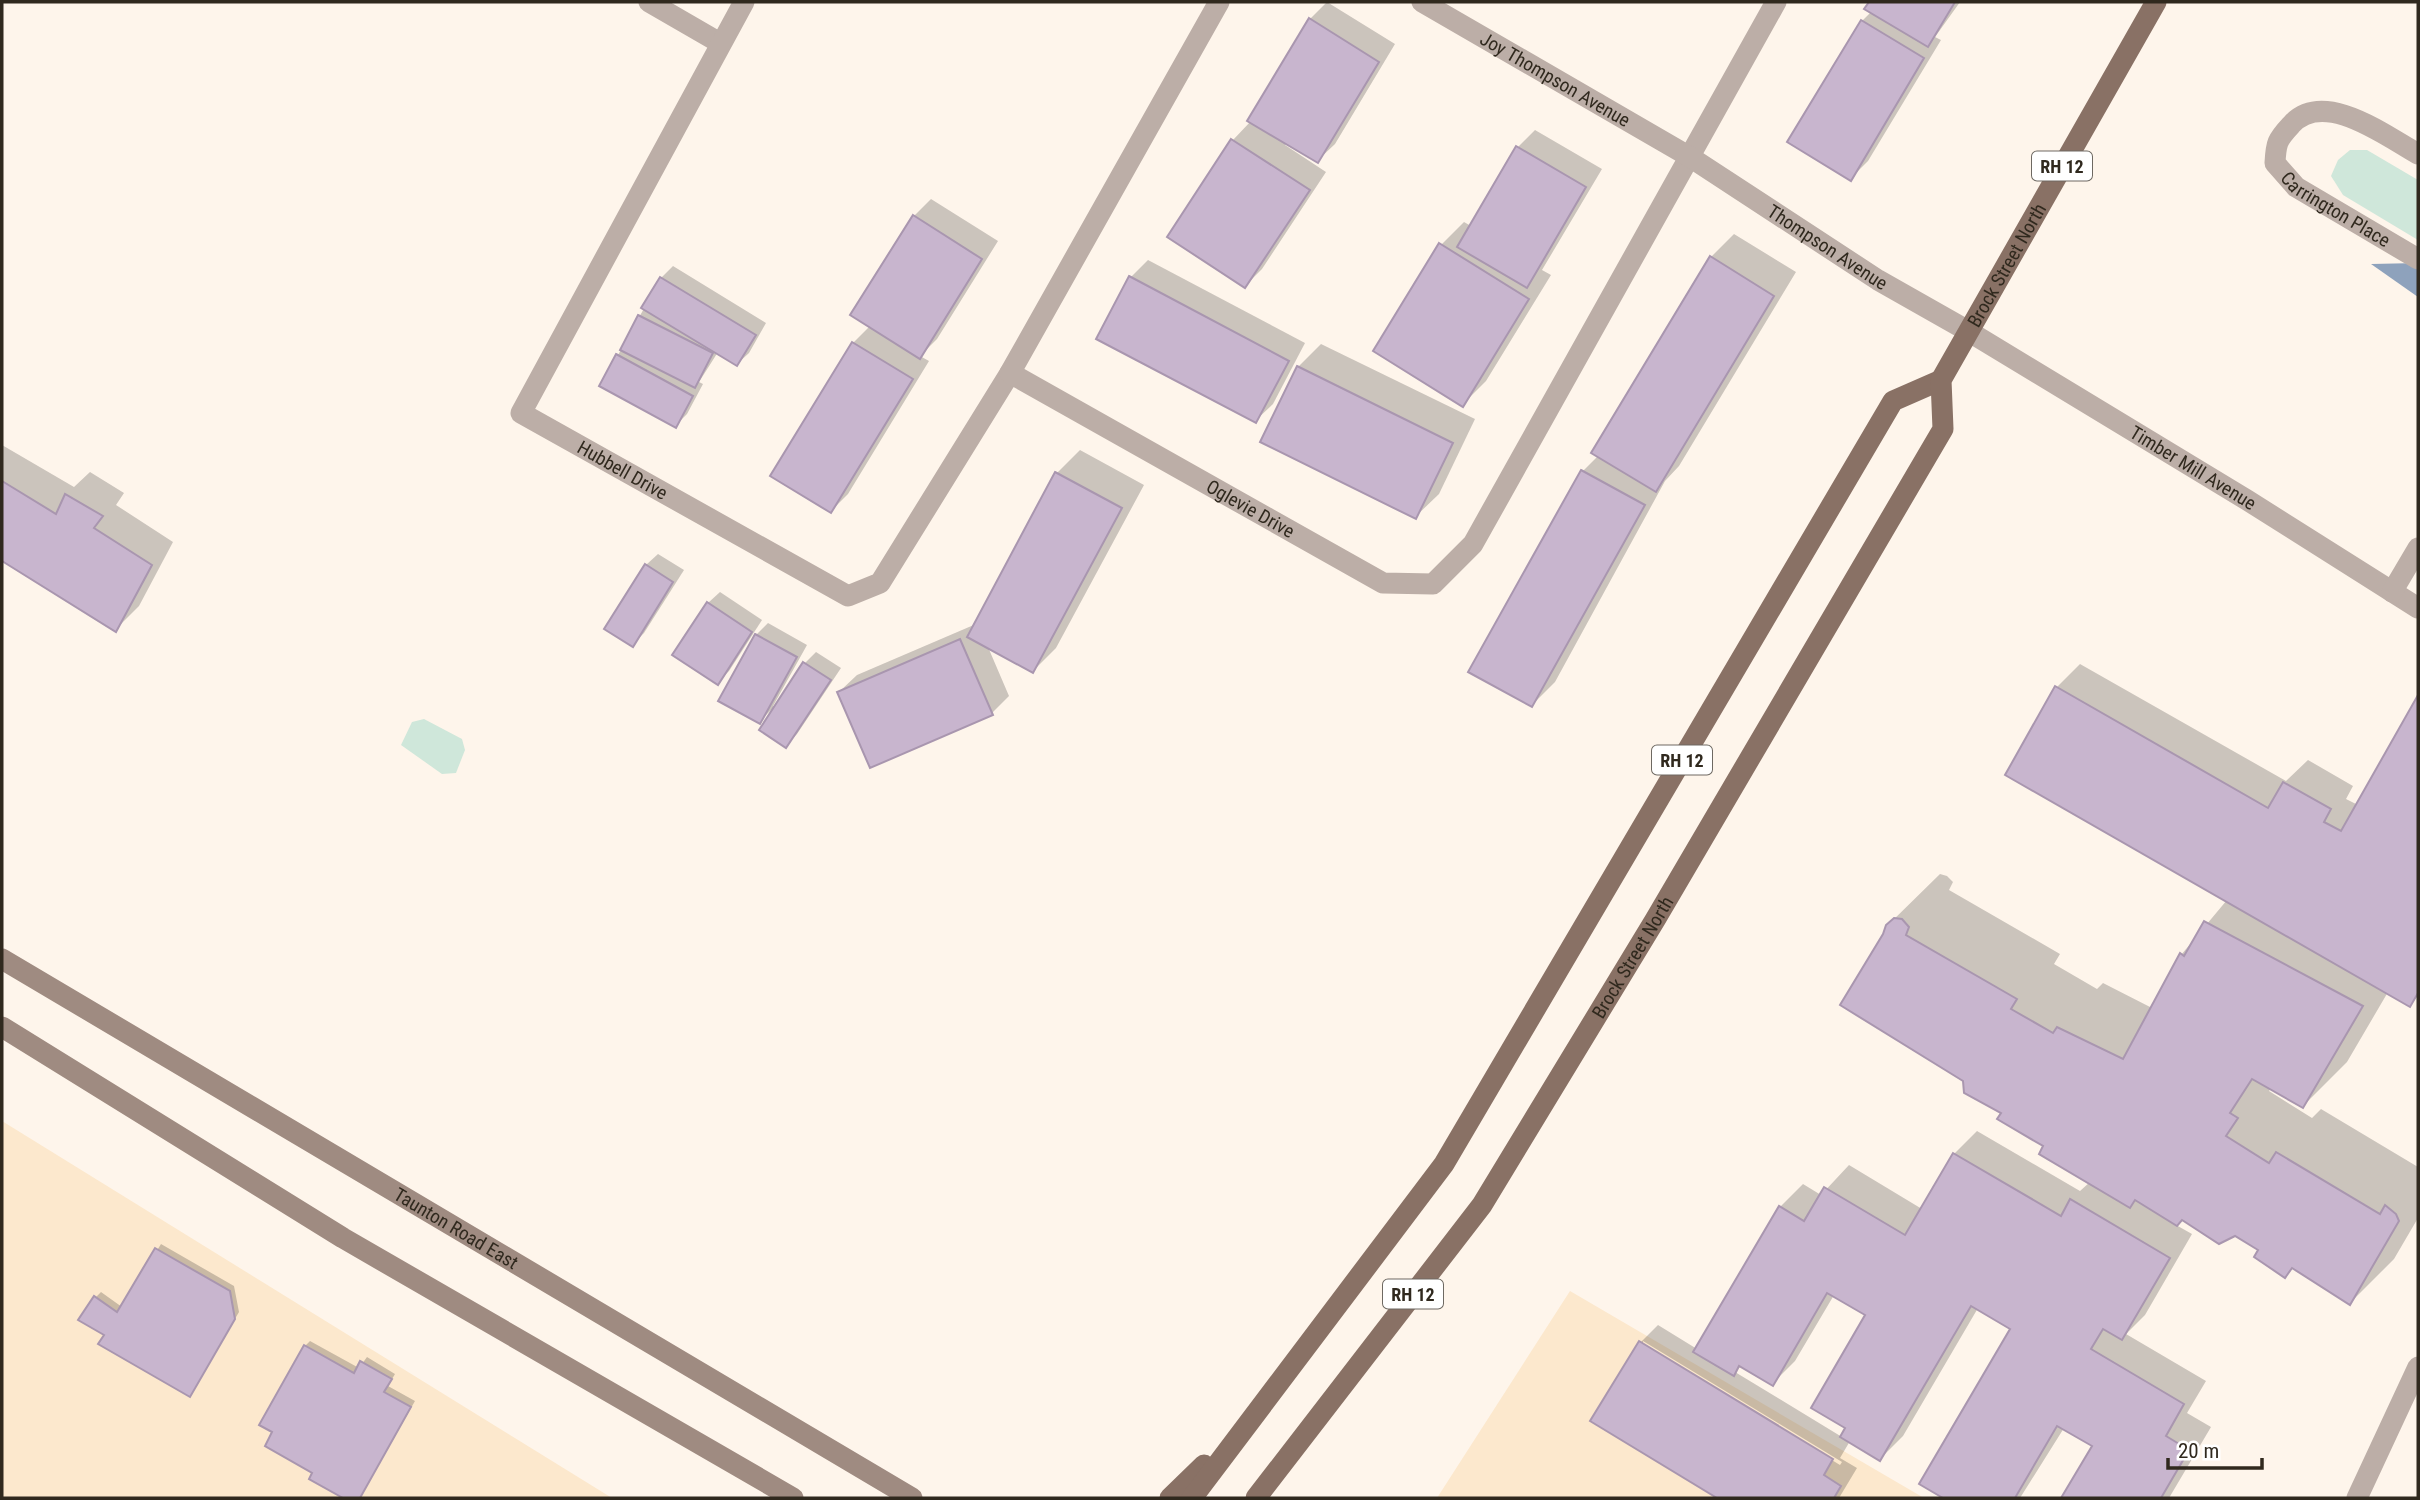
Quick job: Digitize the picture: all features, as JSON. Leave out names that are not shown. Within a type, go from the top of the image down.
[{"type":"main road","name":"Brock Street North","points":[[1256,1498],[1482,1205],[1552,1093],[1943,429],[1941,380],[2156,2]]},
{"type":"main road","name":"RH 12","points":[[1192,1498],[1444,1164],[1893,401],[1941,380]]},
{"type":"main road","name":"Taunton Road East","points":[[2,959],[912,1498]]},
{"type":"main road","points":[[2,1027],[343,1238],[793,1498]]},
{"type":"main road","points":[[1170,1498],[1269,1399]]},
{"type":"street","points":[[649,2],[720,43],[744,2]]},
{"type":"street","points":[[1010,373],[1219,2]]},
{"type":"street","name":"Joy Thompson Avenue","points":[[1422,2],[1689,158]]},
{"type":"street","name":"Oglevie Drive","points":[[1010,373],[1383,583],[1433,584],[1473,544],[1776,2]]},
{"type":"street","name":"Hubbell Drive","points":[[720,43],[521,413],[848,596],[880,583],[1010,373]]},
{"type":"street","name":"Carrington Place","points":[[2418,154],[2354,118],[2318,109],[2297,117],[2276,141],[2275,163],[2296,187],[2418,259]]},
{"type":"street","name":"Thompson Avenue","points":[[1689,158],[1878,280],[1968,331]]},
{"type":"street","name":"Timber Mill Avenue","points":[[1968,331],[2418,608]]},
{"type":"street","points":[[2392,592],[2418,548]]},
{"type":"street","points":[[2357,1498],[2418,1367]]},
{"type":"shaded area","points":[[2,1121],[612,1498],[2,1498]]},
{"type":"shaded area","points":[[1570,1291],[1924,1498],[1437,1498]]},
{"type":"green space","points":[[2350,150],[2367,150],[2418,180],[2418,240],[2343,195],[2331,176],[2338,160]]},
{"type":"green space","points":[[424,719],[462,739],[465,750],[456,773],[442,774],[401,745],[412,722]]},
{"type":"water","points":[[2418,263],[2418,297],[2371,264]]},
{"type":"building","points":[[1869,2],[1955,2],[1928,47],[1864,9]]},
{"type":"building","points":[[1309,18],[1379,62],[1318,163],[1247,121]]},
{"type":"building","points":[[1861,20],[1924,58],[1851,181],[1787,142]]},
{"type":"building","points":[[1231,139],[1310,190],[1245,288],[1167,237]]},
{"type":"building","points":[[1516,146],[1586,187],[1527,288],[1457,247]]},
{"type":"building","points":[[913,215],[982,259],[920,359],[850,315]]},
{"type":"building","points":[[1439,243],[1529,299],[1463,407],[1373,351]]},
{"type":"building","points":[[1710,256],[1774,296],[1656,492],[1591,453]]},
{"type":"building","points":[[1129,276],[1289,361],[1256,423],[1096,339]]},
{"type":"building","points":[[660,277],[756,335],[737,366],[641,308]]},
{"type":"building","points":[[638,315],[713,353],[695,388],[620,350]]},
{"type":"building","points":[[852,342],[913,379],[831,513],[770,476]]},
{"type":"building","points":[[616,354],[693,396],[676,428],[599,386]]},
{"type":"building","points":[[1297,366],[1453,443],[1416,519],[1260,442]]},
{"type":"building","points":[[1581,470],[1645,505],[1532,707],[1468,672]]},
{"type":"building","points":[[1055,472],[1122,508],[1033,673],[967,637]]},
{"type":"building","points":[[2,481],[56,514],[65,494],[103,516],[94,528],[152,565],[116,632],[2,561]]},
{"type":"building","points":[[645,564],[673,582],[633,647],[604,629]]},
{"type":"building","points":[[707,602],[752,632],[718,685],[672,655]]},
{"type":"building","points":[[755,634],[797,657],[760,724],[718,701]]},
{"type":"building","points":[[960,639],[993,715],[870,768],[837,692]]},
{"type":"building","points":[[803,662],[831,680],[786,748],[759,730]]},
{"type":"building","points":[[2055,686],[2268,808],[2283,782],[2331,809],[2324,822],[2341,831],[2418,695],[2418,993],[2410,1007],[2005,775]]},
{"type":"building","points":[[1894,918],[1902,919],[1909,927],[1906,935],[2017,999],[2011,1009],[2053,1033],[2057,1027],[2123,1059],[2180,953],[2184,956],[2204,921],[2363,1006],[2303,1108],[2252,1079],[2230,1113],[2238,1118],[2226,1136],[2269,1163],[2276,1152],[2380,1214],[2385,1205],[2396,1214],[2399,1221],[2350,1305],[2292,1268],[2285,1278],[2254,1257],[2258,1250],[2235,1236],[2219,1244],[2182,1220],[2177,1226],[2135,1200],[2130,1208],[2039,1154],[2043,1146],[1997,1119],[2001,1113],[1964,1093],[1963,1081],[1840,1005],[1886,925]]},
{"type":"building","points":[[1953,1153],[2061,1216],[2070,1199],[2170,1258],[2122,1340],[2103,1329],[2091,1349],[2184,1404],[2166,1436],[2189,1450],[2161,1498],[2061,1498],[2092,1446],[2057,1426],[2015,1498],[1943,1498],[1919,1484],[2010,1329],[1971,1306],[1880,1461],[1840,1437],[1845,1428],[1811,1408],[1865,1315],[1827,1293],[1773,1386],[1739,1366],[1734,1376],[1693,1352],[1779,1206],[1804,1221],[1824,1187],[1905,1235]]},
{"type":"building","points":[[155,1248],[230,1291],[235,1319],[190,1397],[98,1344],[104,1335],[78,1320],[94,1296],[117,1312]]},
{"type":"building","points":[[1639,1341],[1833,1459],[1824,1475],[1841,1486],[1834,1498],[1717,1498],[1590,1421]]},
{"type":"building","points":[[304,1345],[354,1373],[360,1361],[392,1379],[384,1392],[411,1407],[360,1498],[343,1498],[309,1479],[312,1473],[265,1446],[272,1432],[259,1425]]}]
